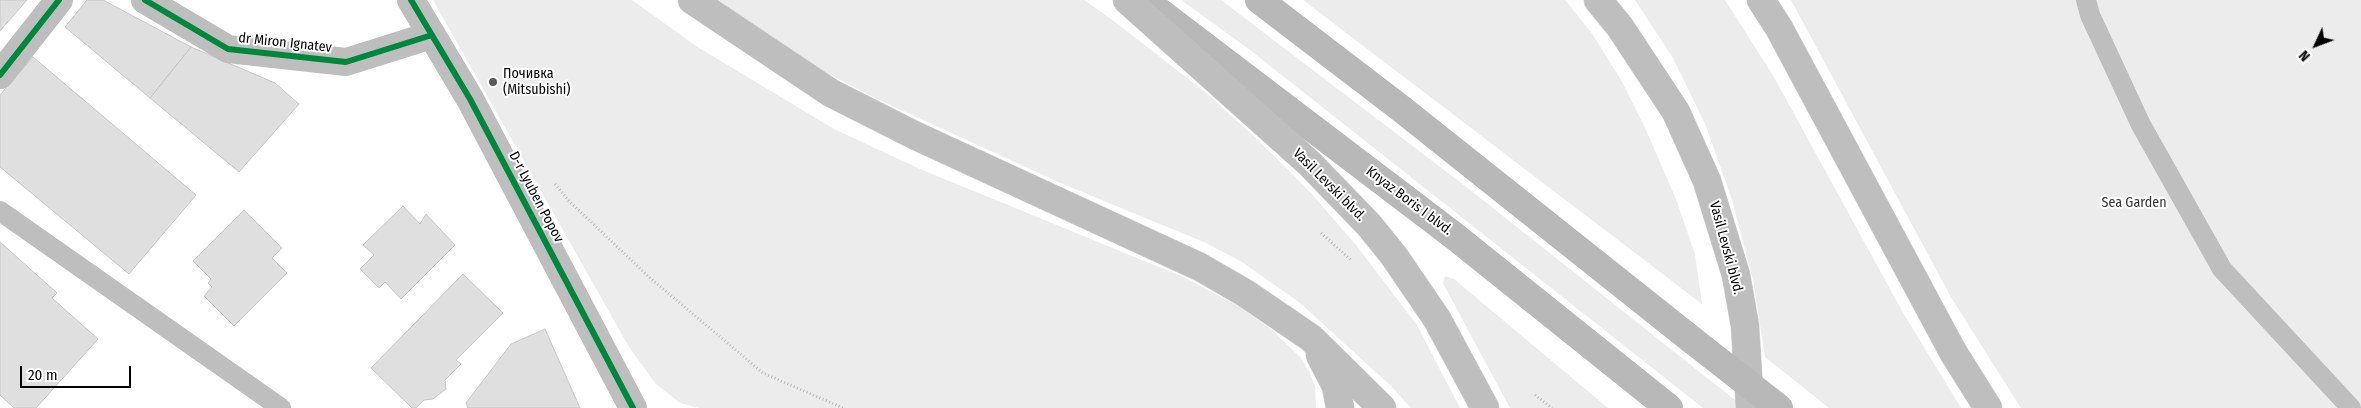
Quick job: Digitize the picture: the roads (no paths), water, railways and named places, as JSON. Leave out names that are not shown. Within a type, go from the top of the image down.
[{"type":"main road","points":[[0,75],[59,0]]},
{"type":"main road","name":"dr Miron Ignatev","points":[[146,0],[228,49],[346,62],[432,35]]},
{"type":"main road","name":"D-r Lyuben Popov","points":[[411,0],[470,99],[634,408]]},
{"type":"main road","points":[[692,0],[831,93],[940,147],[1200,267],[1276,312],[1311,338],[1382,408]]},
{"type":"main road","name":"Vasil Levski blvd.","points":[[1127,0],[1309,164],[1369,225],[1394,256],[1437,319],[1485,408]]},
{"type":"main road","name":"Knyaz Boris I blvd.","points":[[1144,0],[1454,235],[1669,408]]},
{"type":"main road","points":[[1259,0],[1399,107],[1780,408]]},
{"type":"main road","name":"Vasil Levski blvd.","points":[[1598,0],[1620,27],[1676,112],[1707,181],[1736,275],[1745,326],[1750,408]]},
{"type":"main road","points":[[1606,0],[1620,27]]},
{"type":"main road","points":[[1761,0],[1778,28],[1953,352],[1988,408]]},
{"type":"main road","points":[[1311,338],[1336,386],[1340,408]]},
{"type":"lane","points":[[2086,0],[2090,15],[2141,125],[2222,269],[2351,408]]},
{"type":"lane","points":[[0,211],[282,408]]},
{"type":"place","name":"Почивка (Mitsubishi)","points":[[493,82]]},
{"type":"park label","name":"Sea Garden","points":[[2134,203]]}]
